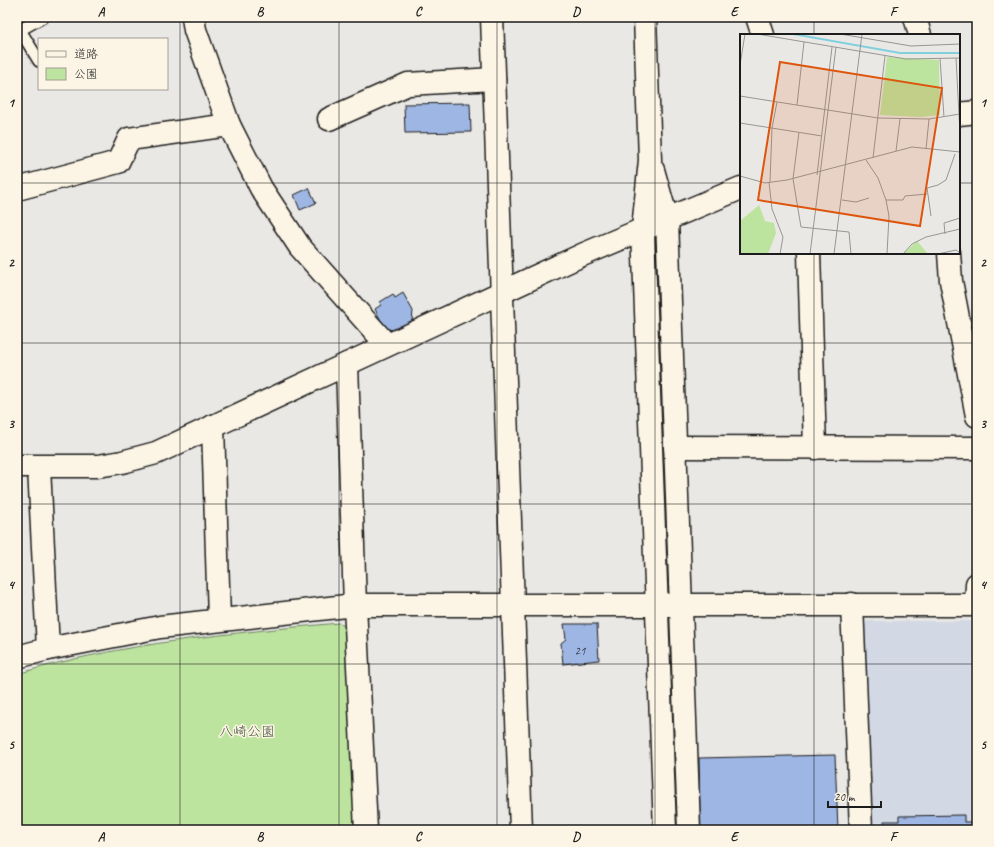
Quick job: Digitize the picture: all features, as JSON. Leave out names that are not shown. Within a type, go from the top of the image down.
[{"type":"street","points":[[193,17],[195,30],[229,125],[261,188],[300,247],[387,345]]},
{"type":"street","points":[[492,17],[521,830]]},
{"type":"street","points":[[645,17],[650,160],[643,229],[669,604],[689,830]]},
{"type":"street","points":[[757,17],[763,34]]},
{"type":"street","points":[[915,17],[920,34]]},
{"type":"street","points":[[329,119],[408,84],[494,79]]},
{"type":"street","points":[[960,114],[977,112]]},
{"type":"street","points":[[17,189],[118,162],[129,139],[229,125]]},
{"type":"street","points":[[650,160],[667,219],[675,447],[669,604],[665,830]]},
{"type":"street","points":[[17,466],[98,466],[122,462],[156,453],[502,292],[643,229],[740,188]]},
{"type":"street","points":[[809,254],[815,448]]},
{"type":"street","points":[[949,254],[951,281],[977,416]]},
{"type":"street","points":[[348,364],[356,604],[366,830]]},
{"type":"street","points":[[213,426],[219,619]]},
{"type":"street","points":[[675,447],[977,448]]},
{"type":"street","points":[[39,467],[48,649]]},
{"type":"street","points":[[17,657],[48,649],[160,627],[356,604],[852,604],[977,598]]},
{"type":"street","points":[[852,604],[861,830]]},
{"type":"lane","points":[[38,59],[20,30],[42,17]]},
{"type":"shaded area","points":[[867,621],[977,621],[977,830],[867,830],[862,630]]},
{"type":"green space","name":"八崎公園","points":[[339,623],[346,627],[359,830],[17,830],[17,674],[96,654],[137,647],[217,635]]},
{"type":"building","points":[[470,103],[471,132],[405,133],[404,104]]},
{"type":"building","points":[[309,188],[316,203],[300,210],[294,195]]},
{"type":"building","points":[[403,293],[413,311],[412,321],[395,330],[385,329],[375,309],[381,305],[380,302],[393,294],[395,298]]},
{"type":"building","points":[[564,624],[597,624],[599,660],[563,664],[561,643],[566,639]]},
{"type":"building","points":[[835,755],[838,830],[700,830],[699,758]]},
{"type":"building","points":[[964,815],[964,822],[977,822],[977,830],[884,830],[884,821],[899,821],[899,816]]},
{"type":"waterway","points":[[655,236],[668,601]]}]
